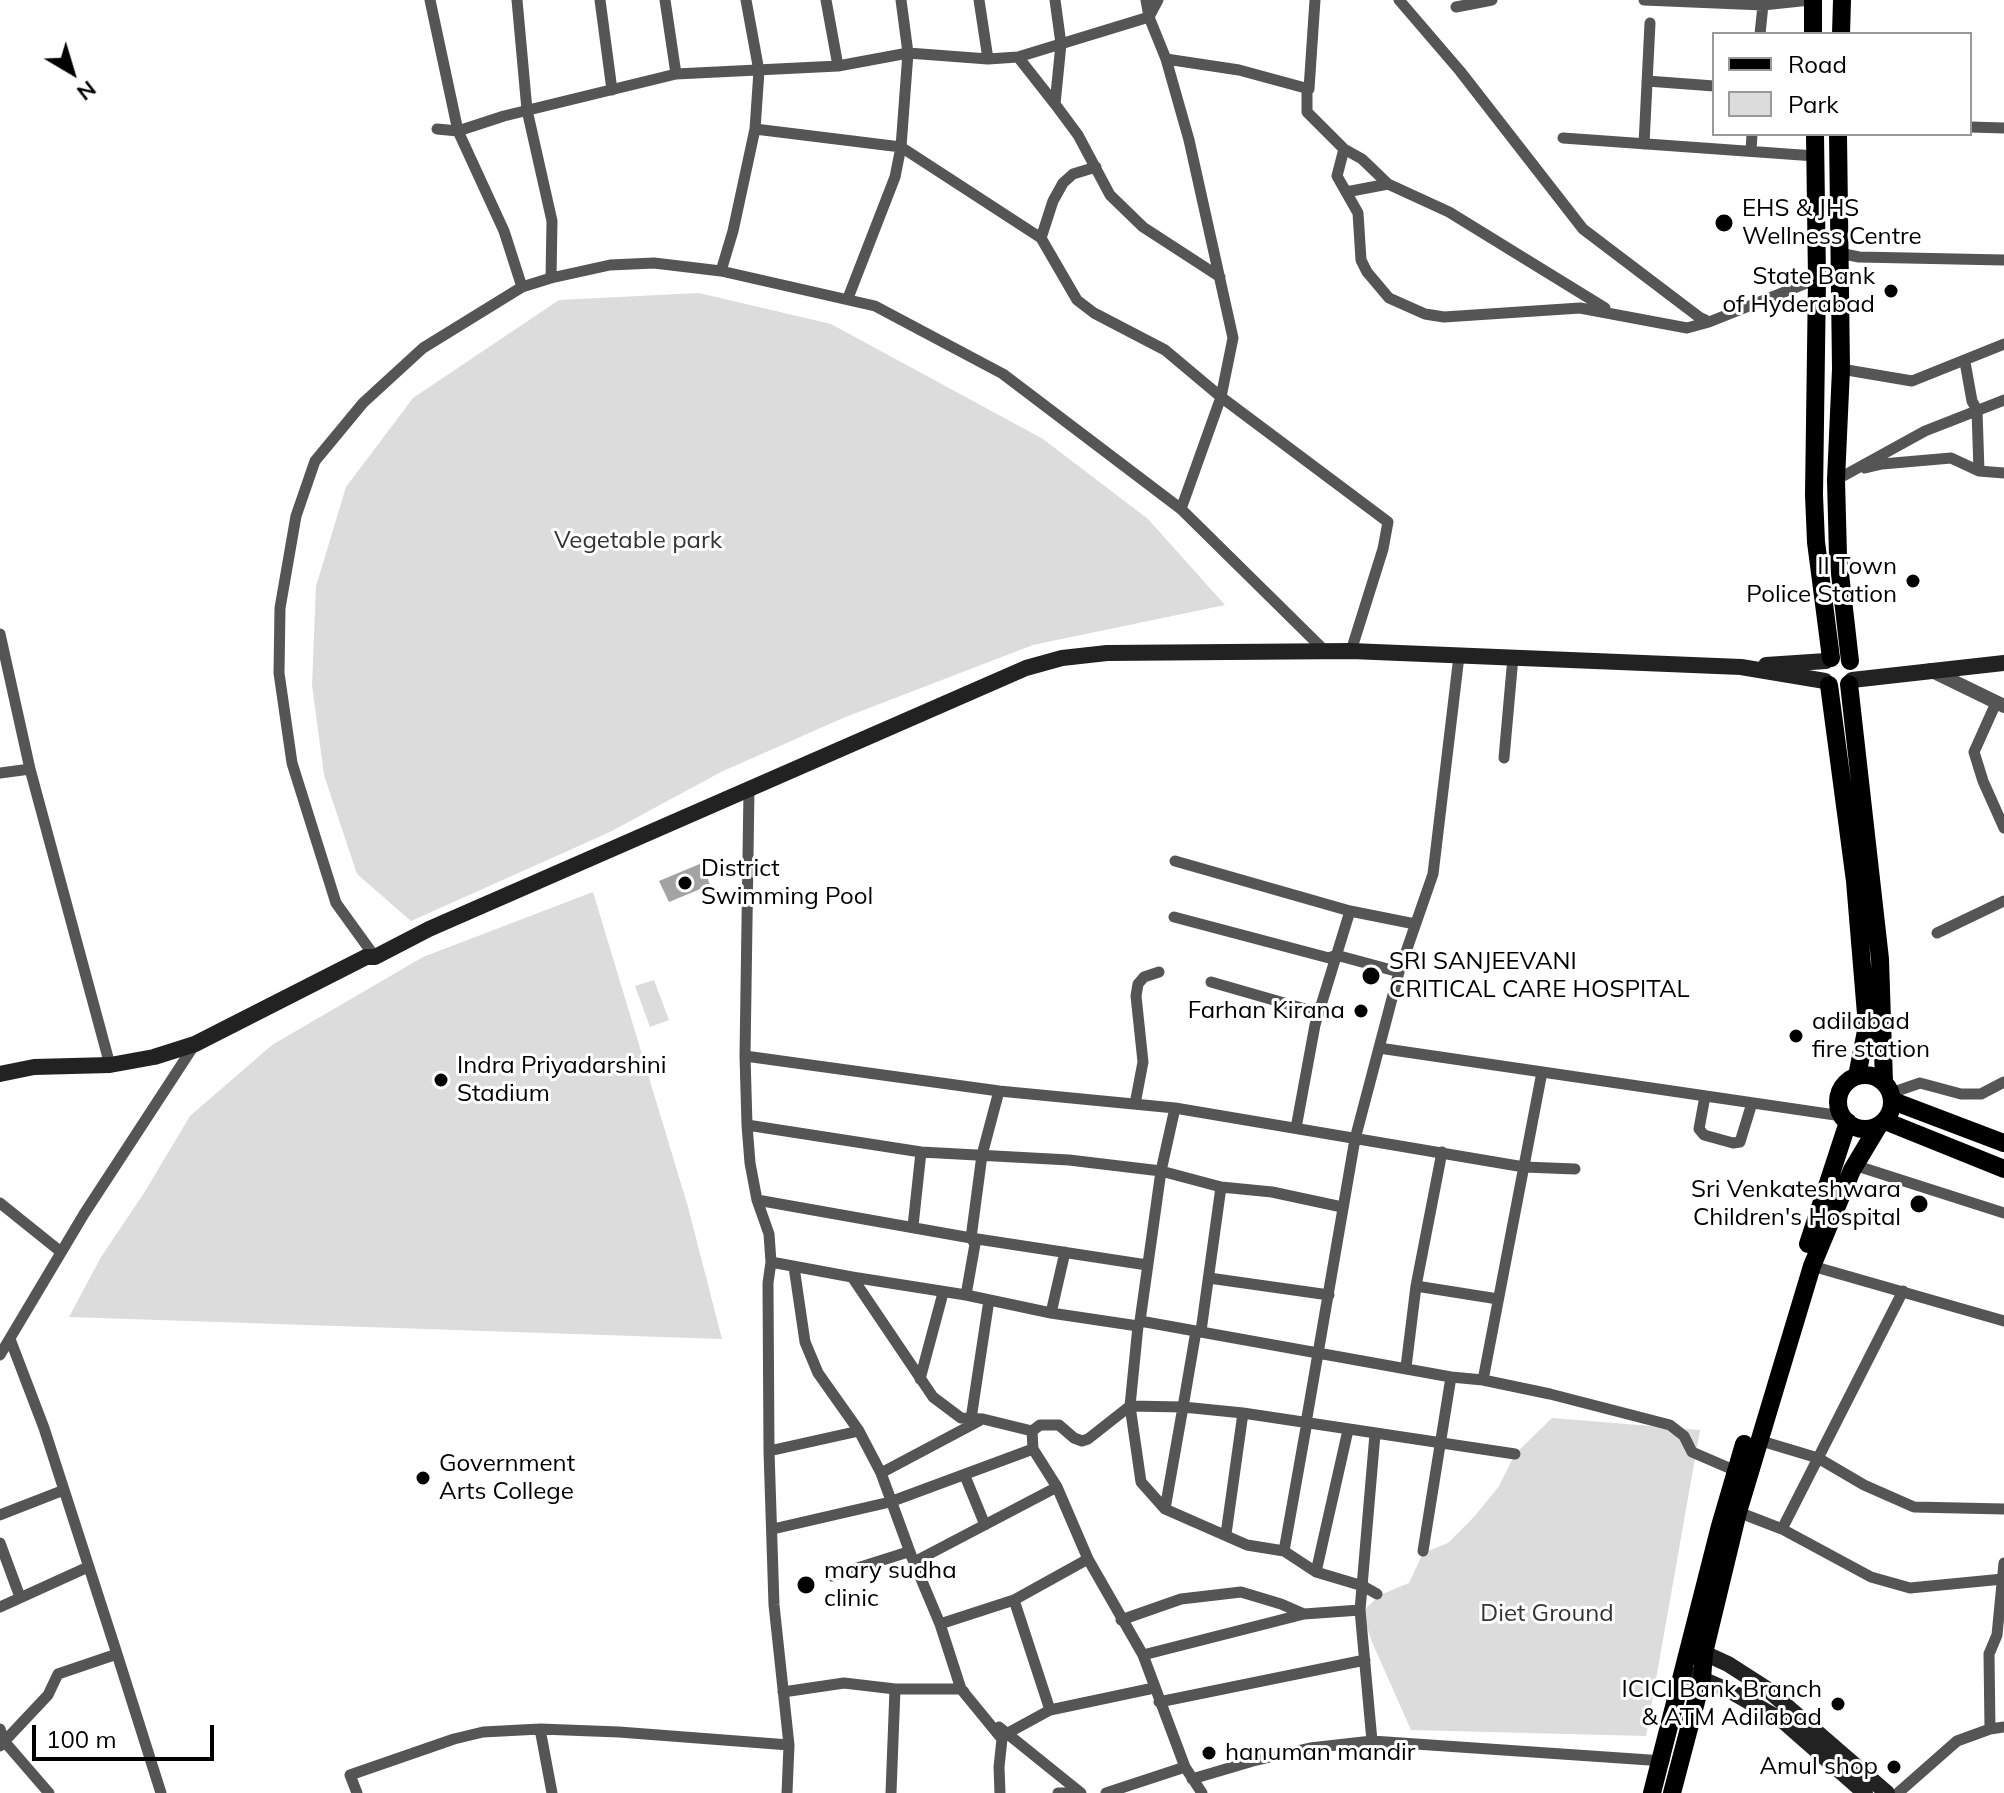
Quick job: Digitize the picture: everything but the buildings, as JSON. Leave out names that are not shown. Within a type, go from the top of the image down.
[{"type":"main road","points":[[1812,0],[1813,32]]},
{"type":"main road","points":[[1841,32],[1842,0]]},
{"type":"main road","points":[[1815,136],[1816,542],[1828,659],[1822,671],[1827,683],[1855,881],[1867,1026],[1857,1076]]},
{"type":"main road","points":[[1652,1793],[1683,1672],[1696,1652],[1812,1266],[1854,1165],[1882,1123],[1889,1092],[1880,959],[1839,569],[1842,477],[1838,136]]},
{"type":"main road","points":[[0,1074],[34,1067],[110,1065],[154,1057],[195,1044],[366,957],[375,957],[439,924],[1026,668],[1062,658],[1107,653],[1324,650],[1741,667],[1841,656],[1851,672]]},
{"type":"main road","points":[[1851,672],[1905,672],[2004,663]]},
{"type":"main road","points":[[1741,667],[1840,688],[1851,672]]},
{"type":"main road","points":[[1672,1793],[1702,1679],[1696,1652],[1736,1471],[1845,1119],[1838,1100],[1840,1092],[1857,1076],[1871,1075],[1889,1092],[2004,1143]]},
{"type":"main road","points":[[1845,1119],[1863,1129],[1882,1123],[2004,1169]]},
{"type":"main road","points":[[1696,1652],[1767,1689],[1887,1793]]},
{"type":"main road","points":[[1683,1672],[1732,1692],[1783,1721],[1865,1793]]},
{"type":"street","points":[[430,0],[458,131],[504,231],[522,287]]},
{"type":"street","points":[[517,0],[527,110],[552,221],[551,278]]},
{"type":"street","points":[[600,0],[612,90]]},
{"type":"street","points":[[665,0],[676,74]]},
{"type":"street","points":[[721,271],[755,129],[759,71],[746,0]]},
{"type":"street","points":[[826,0],[838,66]]},
{"type":"street","points":[[848,298],[895,177],[901,147],[908,53],[901,0]]},
{"type":"street","points":[[979,0],[988,59]]},
{"type":"street","points":[[1055,0],[1061,44],[1055,104]]},
{"type":"street","points":[[1146,0],[1189,140],[1233,338],[1221,397],[1181,509]]},
{"type":"street","points":[[437,129],[458,131],[527,110],[676,74],[838,66],[908,53],[988,59],[1018,57],[1149,17],[1158,0]]},
{"type":"street","points":[[1315,0],[1307,112],[1344,149],[1362,159],[1388,184],[1449,212],[1612,313]]},
{"type":"street","points":[[1399,0],[1460,71],[1583,229],[1709,322]]},
{"type":"street","points":[[1456,7],[1492,0]]},
{"type":"street","points":[[1644,0],[1763,5],[1812,0]]},
{"type":"street","points":[[1760,32],[1763,5]]},
{"type":"street","points":[[1644,144],[1650,23]]},
{"type":"street","points":[[1018,57],[1078,135],[1110,195],[1143,227],[1220,277]]},
{"type":"street","points":[[1166,59],[1239,70],[1307,89]]},
{"type":"street","points":[[1647,81],[1712,86]]},
{"type":"street","points":[[1972,127],[2004,128]]},
{"type":"street","points":[[755,129],[901,147],[1041,238],[1077,300],[1094,313],[1165,350],[1221,397],[1388,522],[1383,549],[1351,651]]},
{"type":"street","points":[[1751,151],[1752,136]]},
{"type":"street","points":[[1563,138],[1815,156]]},
{"type":"street","points":[[1344,149],[1338,179],[1358,210],[1363,266],[1381,291],[1397,303],[1425,314],[1444,317],[1580,308],[1687,328],[1817,279]]},
{"type":"street","points":[[1041,238],[1053,201],[1063,183],[1073,174],[1096,167]]},
{"type":"street","points":[[1346,192],[1388,184]]},
{"type":"street","points":[[1358,210],[1370,188]]},
{"type":"street","points":[[1839,253],[1859,257],[2004,260]]},
{"type":"street","points":[[375,957],[336,903],[292,763],[279,673],[280,608],[296,516],[315,461],[363,403],[423,348],[522,287],[610,265],[654,263],[721,271],[875,306],[1003,374],[1181,509],[1324,650]]},
{"type":"street","points":[[1841,369],[1912,381],[2004,344]]},
{"type":"street","points":[[1965,362],[1972,401],[1977,410],[1979,471]]},
{"type":"street","points":[[1842,477],[1925,431],[2004,400]]},
{"type":"street","points":[[1842,477],[1882,464],[1951,458],[1979,471],[2004,473]]},
{"type":"street","points":[[0,634],[30,769],[110,1065]]},
{"type":"street","points":[[1284,1551],[1355,1139],[1399,972],[1433,874],[1459,656]]},
{"type":"street","points":[[1504,758],[1513,657]]},
{"type":"street","points":[[1929,670],[2000,704],[1974,752],[2004,828]]},
{"type":"street","points":[[0,773],[30,769]]},
{"type":"street","points":[[749,789],[745,1056],[747,1125],[757,1200],[769,1234],[771,1262],[768,1283],[769,1451],[774,1605],[789,1745],[787,1793]]},
{"type":"street","points":[[1175,861],[1350,911],[1415,924]]},
{"type":"street","points":[[1937,933],[2004,901]]},
{"type":"street","points":[[1296,1128],[1319,1013],[1350,911]]},
{"type":"street","points":[[1174,917],[1329,958],[1336,955],[1399,972]]},
{"type":"street","points":[[1135,1104],[1143,1062],[1136,996],[1138,984],[1144,977],[1159,972]]},
{"type":"street","points":[[1211,982],[1319,1013]]},
{"type":"street","points":[[0,1355],[61,1252],[195,1044]]},
{"type":"street","points":[[1379,1048],[1845,1119]]},
{"type":"street","points":[[745,1056],[999,1091],[1175,1108],[1524,1167],[1575,1169]]},
{"type":"street","points":[[1889,1092],[1920,1083],[1961,1094],[1981,1094],[2000,1084],[2004,1070]]},
{"type":"street","points":[[1483,1380],[1542,1072]]},
{"type":"street","points":[[966,1295],[975,1244],[971,1238],[982,1155],[999,1091]]},
{"type":"street","points":[[1705,1096],[1699,1129],[1704,1135],[1733,1143],[1740,1142],[1752,1103]]},
{"type":"street","points":[[1175,1108],[1161,1171],[1130,1406],[1141,1482],[1165,1509],[1247,1545],[1284,1551],[1316,1572],[1363,1586],[1377,1594]]},
{"type":"street","points":[[747,1125],[921,1152],[1069,1160],[1161,1171],[1221,1187],[1272,1192],[1342,1207]]},
{"type":"street","points":[[913,1226],[921,1152]]},
{"type":"street","points":[[1406,1367],[1416,1286],[1442,1152]]},
{"type":"street","points":[[1854,1165],[2004,1213]]},
{"type":"street","points":[[1165,1509],[1209,1278],[1221,1187]]},
{"type":"street","points":[[757,1200],[1147,1265]]},
{"type":"street","points":[[0,1203],[61,1252]]},
{"type":"street","points":[[1051,1313],[1065,1252]]},
{"type":"street","points":[[771,1262],[966,1295],[1051,1313],[1199,1331],[1317,1354],[1483,1380],[1670,1425],[1684,1436],[1692,1452],[1736,1471]]},
{"type":"street","points":[[1812,1266],[2004,1321]]},
{"type":"street","points":[[794,1267],[805,1342],[818,1373],[859,1431],[881,1473],[912,1559],[940,1624],[961,1689],[1002,1739],[1000,1793]]},
{"type":"street","points":[[852,1277],[933,1397],[961,1418],[1032,1431],[1040,1425],[1059,1425],[1082,1441],[1130,1406],[1183,1407],[1243,1413],[1515,1454]]},
{"type":"street","points":[[1209,1278],[1329,1295]]},
{"type":"street","points":[[1416,1286],[1498,1299]]},
{"type":"street","points":[[1782,1529],[1903,1291]]},
{"type":"street","points":[[920,1379],[943,1293]]},
{"type":"street","points":[[977,1419],[989,1300]]},
{"type":"street","points":[[10,1339],[64,1490],[161,1793]]},
{"type":"street","points":[[1423,1551],[1451,1377]]},
{"type":"street","points":[[1226,1534],[1243,1413]]},
{"type":"street","points":[[881,1473],[977,1419]]},
{"type":"street","points":[[1316,1572],[1348,1430]]},
{"type":"street","points":[[769,1451],[859,1431]]},
{"type":"street","points":[[1032,1431],[1033,1449],[1057,1487],[1088,1559],[1143,1655],[1185,1767],[1202,1793]]},
{"type":"street","points":[[1372,1741],[1360,1610],[1375,1434]]},
{"type":"street","points":[[1758,1440],[1818,1458],[1864,1485],[1914,1507],[2004,1509]]},
{"type":"street","points":[[773,1529],[890,1502],[1033,1449]]},
{"type":"street","points":[[965,1476],[985,1525]]},
{"type":"street","points":[[912,1559],[1057,1487]]},
{"type":"street","points":[[0,1515],[64,1490]]},
{"type":"street","points":[[1738,1512],[1782,1529],[1871,1577],[1910,1588],[2003,1579]]},
{"type":"street","points":[[0,1543],[20,1597]]},
{"type":"street","points":[[832,1576],[908,1552],[912,1559]]},
{"type":"street","points":[[940,1624],[1014,1600],[1088,1559]]},
{"type":"street","points":[[1990,1729],[1989,1654],[1997,1635],[2004,1563]]},
{"type":"street","points":[[0,1607],[88,1567]]},
{"type":"street","points":[[1121,1620],[1181,1599],[1241,1592],[1304,1614]]},
{"type":"street","points":[[1014,1600],[1050,1710]]},
{"type":"street","points":[[1143,1655],[1304,1614],[1360,1610]]},
{"type":"street","points":[[2,1744],[48,1695],[58,1674],[117,1654]]},
{"type":"street","points":[[1159,1702],[1365,1660]]},
{"type":"street","points":[[783,1692],[844,1683],[895,1689],[961,1689],[1006,1734],[1081,1793]]},
{"type":"street","points":[[1006,1734],[1050,1710],[1154,1688]]},
{"type":"street","points":[[891,1793],[895,1689]]},
{"type":"street","points":[[1898,1793],[1957,1741],[2004,1727]]},
{"type":"street","points":[[0,1729],[2,1744],[49,1793]]},
{"type":"street","points":[[357,1793],[350,1775],[483,1732],[540,1729],[632,1732],[789,1745]]},
{"type":"street","points":[[540,1729],[552,1793]]},
{"type":"street","points":[[1192,1779],[1296,1751],[1372,1741],[1681,1763]]},
{"type":"street","points":[[1106,1793],[1185,1767]]},
{"type":"street","points":[[1058,1793],[1069,1793]]},
{"type":"green space","name":"Vegetable park","points":[[699,293],[831,324],[1043,439],[1148,519],[1225,605],[1033,645],[843,718],[721,772],[610,832],[411,921],[357,874],[324,775],[312,685],[316,586],[346,487],[413,398],[559,300]]},
{"type":"green space","name":"Indra Priyadarshini Stadium","points":[[593,892],[688,1207],[722,1339],[69,1317],[101,1257],[190,1116],[272,1045],[423,957]]},
{"type":"green space","points":[[654,980],[669,1020],[650,1027],[635,986]]},
{"type":"green space","name":"Diet Ground","points":[[1552,1418],[1700,1430],[1646,1736],[1411,1730],[1362,1612],[1380,1595],[1409,1583],[1423,1553],[1448,1543],[1474,1517],[1499,1486],[1515,1454]]},
{"type":"shaded area","name":"District Swimming Pool","points":[[702,863],[710,885],[669,902],[659,881]]},
{"type":"place","name":"EHS & JHS Wellness Centre","points":[[1724,223]]},
{"type":"place","name":"State Bank of Hyderabad","points":[[1891,291]]},
{"type":"place","name":"II Town Police Station","points":[[1913,581]]},
{"type":"place","name":"District Swimming Pool","points":[[685,883]]},
{"type":"place","name":"SRI SANJEEVANI CRITICAL CARE HOSPITAL","points":[[1371,976]]},
{"type":"place","name":"Farhan Kirana","points":[[1361,1011]]},
{"type":"place","name":"adilabad fire station","points":[[1796,1036]]},
{"type":"place","name":"Indra Priyadarshini Stadium","points":[[441,1080]]},
{"type":"place","name":"Sri Venkateshwara Children's Hospital","points":[[1919,1204]]},
{"type":"place","name":"Government Arts College","points":[[423,1478]]},
{"type":"place","name":"mary sudha clinic","points":[[806,1585]]},
{"type":"place","name":"ICICI Bank Branch & ATM Adilabad","points":[[1838,1704]]},
{"type":"place","name":"hanuman mandir","points":[[1209,1753]]},
{"type":"place","name":"Amul shop","points":[[1894,1767]]}]
